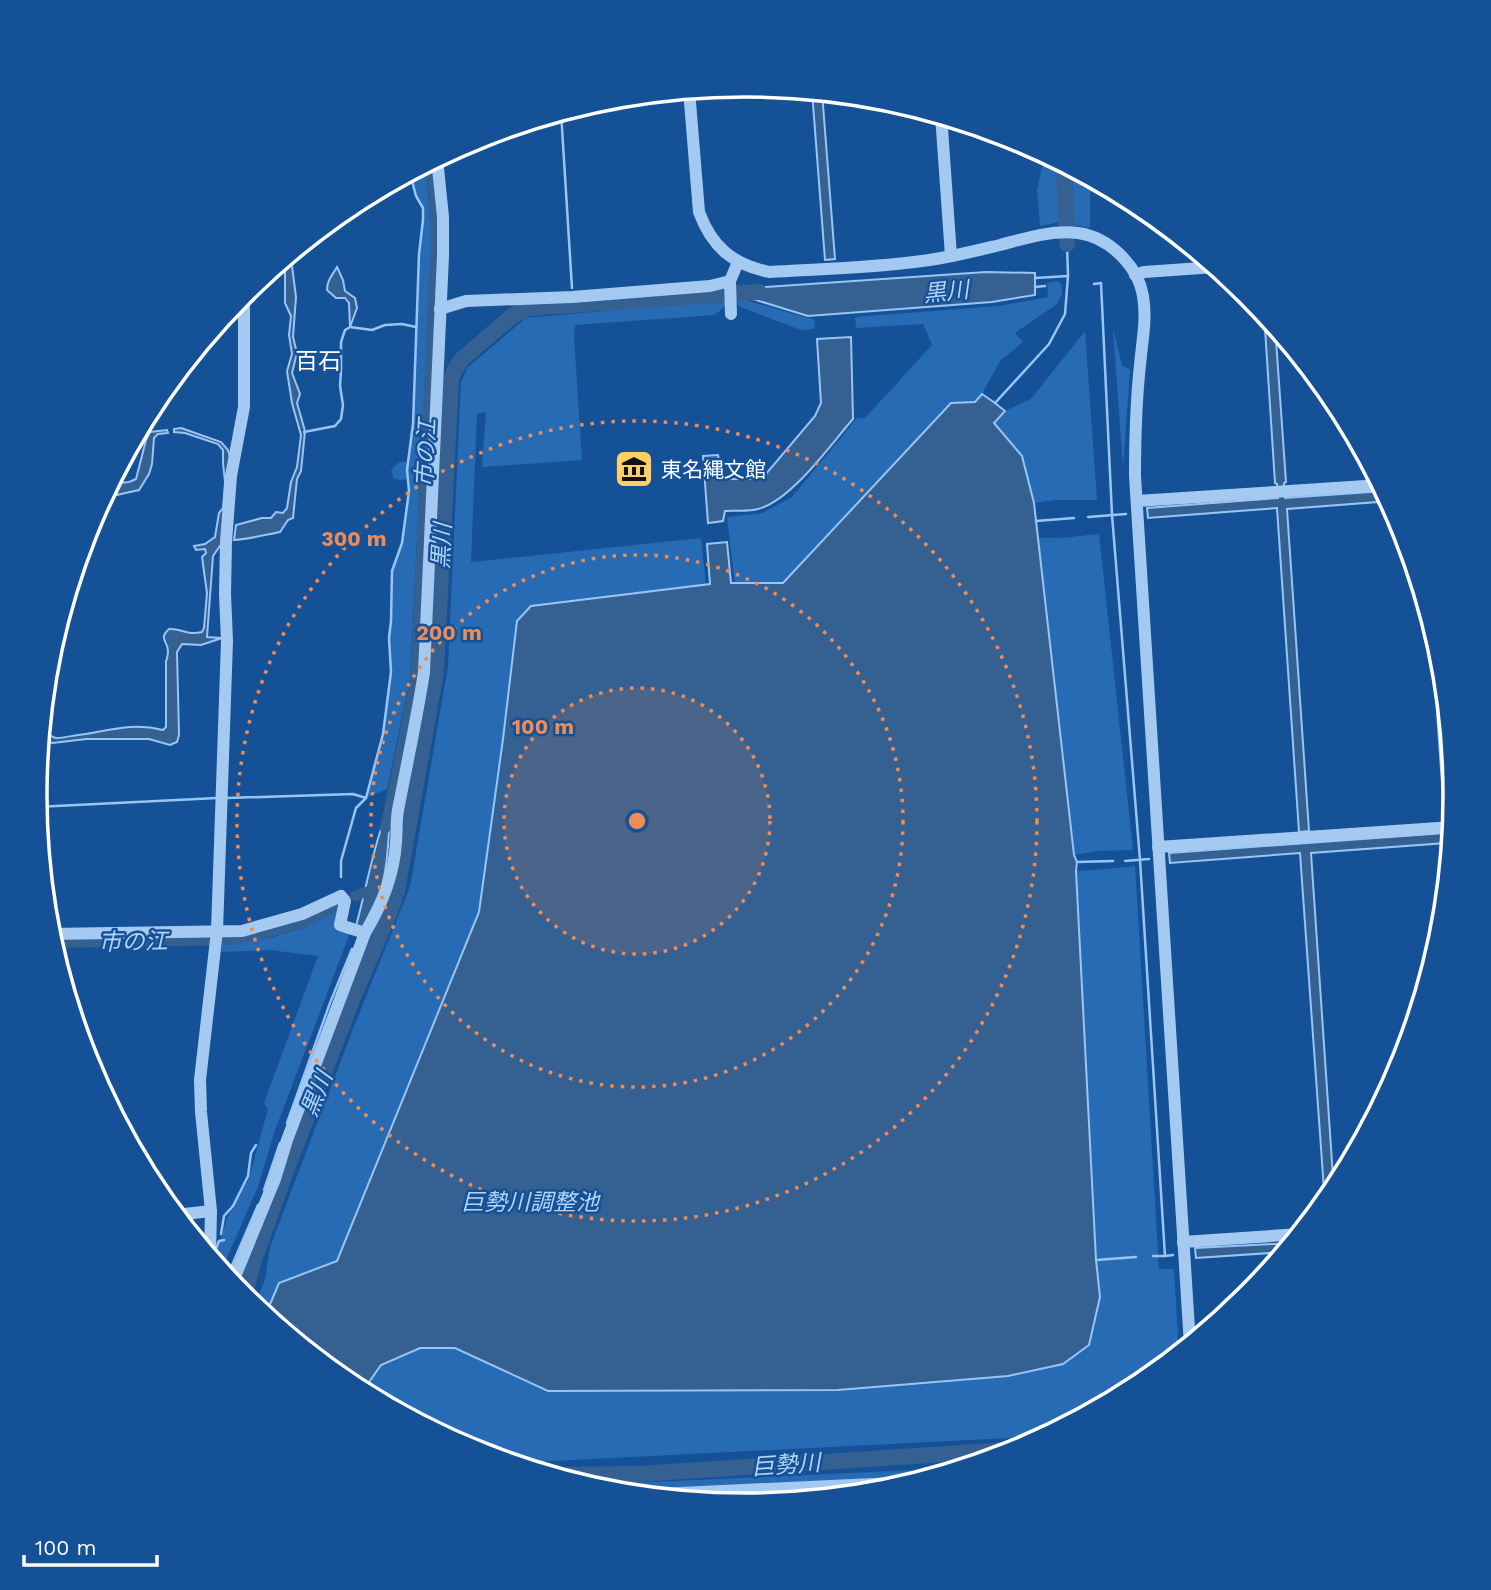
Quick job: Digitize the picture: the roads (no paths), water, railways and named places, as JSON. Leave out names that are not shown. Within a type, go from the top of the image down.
[{"type":"street","points":[[690,99],[699,212],[714,241],[738,262],[769,272],[874,266],[951,256],[1041,234],[1081,233],[1116,250],[1135,275],[1143,294],[1145,318],[1135,424],[1135,476],[1189,1334]]},
{"type":"street","points":[[942,126],[951,256]]},
{"type":"street","points":[[237,1272],[275,1180],[286,1140],[365,933],[388,887],[396,845],[397,814],[424,671],[443,256],[443,217],[438,169]]},
{"type":"street","points":[[731,314],[730,281],[738,262]]},
{"type":"street","points":[[1135,275],[1203,268]]},
{"type":"street","points":[[440,309],[466,301],[572,297],[710,286],[730,281]]},
{"type":"street","points":[[210,1242],[211,1211],[200,1080],[216,931],[222,798],[226,550],[231,476],[244,407],[244,310]]},
{"type":"street","points":[[1138,501],[1372,485]]},
{"type":"street","points":[[1158,847],[1304,837],[1442,833]]},
{"type":"street","points":[[62,934],[242,931],[302,914],[341,896],[345,901],[340,925],[365,933]]},
{"type":"street","points":[[187,1214],[211,1211]]},
{"type":"street","points":[[1183,1242],[1287,1235]]},
{"type":"street","points":[[701,1492],[849,1485]]},
{"type":"water","points":[[813,100],[823,101],[835,259],[825,260]]},
{"type":"water","points":[[293,264],[296,297],[293,337],[297,353],[292,373],[300,394],[297,403],[305,431],[293,518],[288,520],[280,532],[234,540],[236,525],[271,518],[276,512],[283,513],[287,508],[291,482],[297,467],[301,435],[287,371],[292,354],[289,335],[291,316],[285,303],[285,270]]},
{"type":"water","points":[[337,267],[345,291],[355,298],[357,308],[350,327],[349,303],[345,298],[336,298],[327,290]]},
{"type":"water","points":[[986,272],[1035,273],[1035,295],[992,302],[808,316],[739,297],[736,289]]},
{"type":"water","points":[[1265,330],[1276,342],[1285,498],[1375,492],[1379,502],[1287,509],[1309,831],[1299,832],[1277,508],[1148,518],[1147,508],[1278,498]]},
{"type":"water","points":[[851,337],[853,419],[809,471],[784,495],[758,509],[725,511],[723,521],[708,523],[703,456],[718,455],[722,473],[727,479],[755,479],[766,474],[815,416],[821,403],[817,339]]},
{"type":"water","name":"巨勢川調整池","points":[[982,394],[1005,411],[994,423],[1022,456],[1034,503],[1074,855],[1077,862],[1100,1297],[1089,1345],[1063,1364],[1008,1376],[838,1390],[548,1391],[455,1348],[420,1348],[381,1365],[369,1383],[320,1349],[269,1305],[279,1283],[337,1261],[479,912],[517,621],[531,606],[710,584],[707,544],[727,542],[731,583],[783,583],[951,403],[975,402]]},
{"type":"water","points":[[181,428],[221,442],[230,457],[222,543],[213,556],[207,637],[222,638],[201,645],[182,644],[177,652],[177,742],[170,745],[149,739],[86,739],[50,742],[50,736],[56,738],[120,728],[163,730],[166,727],[168,648],[164,635],[169,629],[197,633],[204,628],[207,593],[202,557],[206,553],[205,549],[196,550],[194,546],[205,544],[215,537],[219,513],[223,508],[225,482],[223,450],[218,444],[174,432],[174,429]]},
{"type":"water","points":[[167,430],[168,433],[158,434],[154,438],[149,474],[139,490],[115,495],[121,483],[136,479],[150,432]]},
{"type":"water","points":[[385,817],[390,817],[383,880],[362,929],[356,926]]},
{"type":"water","points":[[1442,833],[1442,843],[1311,853],[1333,1172],[1324,1186],[1300,853],[1170,863],[1169,853]]},
{"type":"water","points":[[1279,1244],[1272,1253],[1196,1258],[1195,1248]]},
{"type":"waterway","points":[[562,122],[572,288]]},
{"type":"waterway","name":"市の江","points":[[385,829],[415,682],[435,257],[436,219],[431,172]]},
{"type":"waterway","name":"黒川","points":[[1064,174],[1067,244]]},
{"type":"waterway","points":[[341,877],[341,861],[356,808],[366,798],[383,734],[391,672],[389,638],[392,571],[402,543],[409,491],[407,470],[413,424],[419,254],[423,220],[423,208],[412,182]]},
{"type":"waterway","points":[[1035,278],[1068,276],[1067,244]]},
{"type":"waterway","points":[[995,403],[1049,344],[1065,314],[1068,276]]},
{"type":"waterway","points":[[1094,284],[1101,283],[1112,515],[1140,860],[1165,1256],[1173,1255]]},
{"type":"waterway","points":[[1035,287],[1045,286]]},
{"type":"waterway","name":"黒川","points":[[248,1284],[285,1174],[397,891],[436,672],[451,380],[454,371],[462,359],[512,316],[528,308],[759,292]]},
{"type":"waterway","points":[[304,432],[335,426],[341,419],[341,342],[345,330],[350,327],[372,330],[385,325],[402,324],[416,327]]},
{"type":"waterway","points":[[1088,517],[1126,514]]},
{"type":"waterway","points":[[1036,521],[1074,518]]},
{"type":"waterway","points":[[227,798],[353,794],[366,798]]},
{"type":"waterway","points":[[47,806],[217,798]]},
{"type":"waterway","points":[[1125,861],[1149,859]]},
{"type":"waterway","points":[[1077,862],[1113,861]]},
{"type":"waterway","name":"市の江","points":[[355,896],[372,890],[373,885]]},
{"type":"waterway","name":"市の江","points":[[64,943],[230,940],[303,923],[335,906]]},
{"type":"waterway","points":[[287,1123],[352,949]]},
{"type":"waterway","points":[[264,1190],[280,1143]]},
{"type":"waterway","points":[[221,1234],[224,1216],[233,1206],[248,1176],[251,1153],[256,1145]]},
{"type":"waterway","points":[[232,1267],[258,1205]]},
{"type":"waterway","points":[[216,1249],[219,1241],[224,1240]]},
{"type":"waterway","points":[[1153,1256],[1165,1256]]},
{"type":"waterway","points":[[1096,1260],[1136,1257]]},
{"type":"waterway","name":"巨勢川","points":[[587,1475],[639,1474],[982,1452]]},
{"type":"place","name":"東名縄文館","points":[[634,469]]},
{"type":"district","name":"百石","points":[[318,361]]}]
